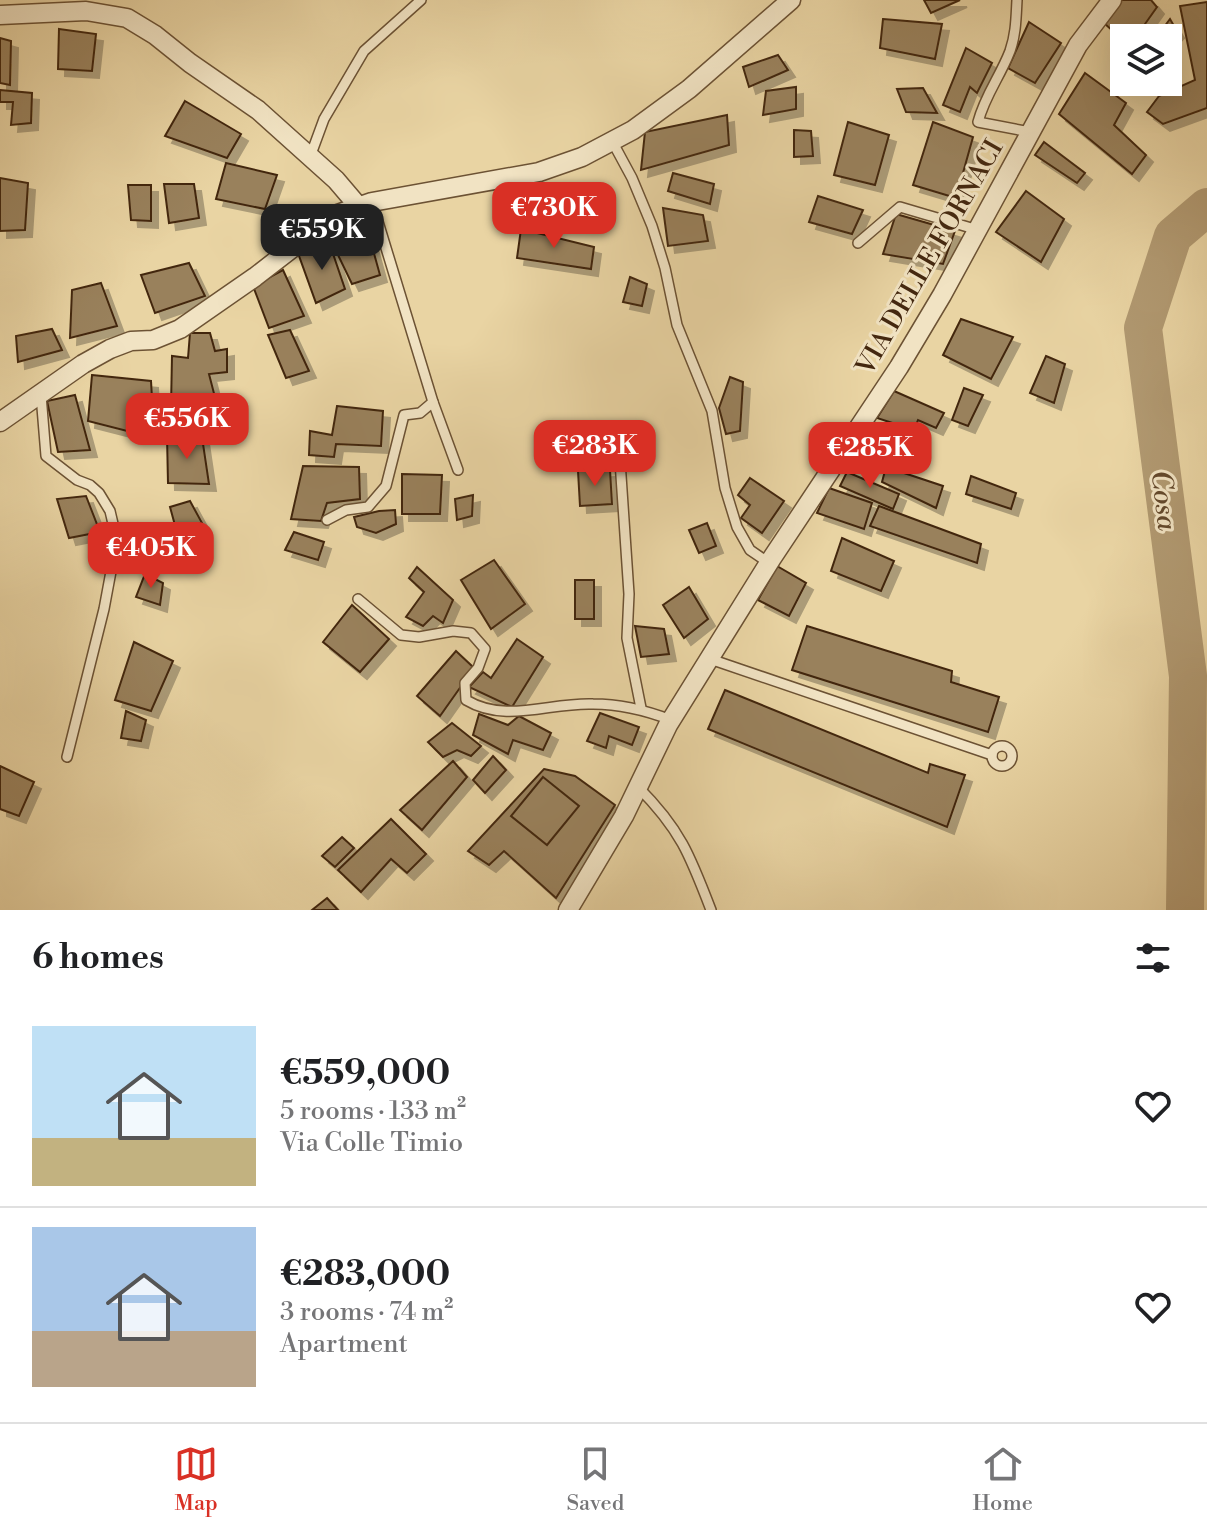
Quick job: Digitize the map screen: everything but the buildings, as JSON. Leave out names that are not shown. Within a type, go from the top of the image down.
[{"type":"street","points":[[0,422],[110,349],[131,341],[153,340],[180,329],[335,215],[365,204],[539,172],[582,157],[633,130],[689,89],[791,0]]},
{"type":"street","name":"VIA DELLE FORNACI","points":[[568,910],[624,816],[671,720],[769,563],[899,367],[978,230],[1078,45],[1112,0]]},
{"type":"street","points":[[0,15],[86,11],[127,18],[258,110],[365,204]]},
{"type":"lane","points":[[310,157],[324,119],[364,51],[421,0]]},
{"type":"lane","points":[[1017,0],[1016,32],[984,99],[978,122],[1030,132]]},
{"type":"lane","points":[[612,141],[652,226],[677,325],[712,411],[725,488],[737,527],[750,550],[769,563]]},
{"type":"lane","points":[[365,204],[458,470]]},
{"type":"lane","points":[[858,243],[900,207],[978,230]]},
{"type":"lane","points":[[41,393],[46,456],[99,493],[110,511],[114,528],[115,550],[104,609],[67,757]]},
{"type":"lane","points":[[327,520],[346,510],[368,507],[386,486],[404,415],[420,413],[433,402]]},
{"type":"lane","points":[[619,446],[629,594],[627,638],[641,708]]},
{"type":"lane","points":[[358,599],[401,635],[419,637],[453,631],[471,633],[485,649],[478,668],[465,683],[466,700],[481,709],[536,711],[591,703],[641,708],[671,720]]},
{"type":"lane","points":[[710,659],[992,755]]},
{"type":"lane","points":[[638,787],[665,813],[683,840],[711,910]]},
{"type":"waterway","name":"Cosa","points":[[1185,910],[1188,676],[1143,328],[1173,236],[1207,207]]}]
